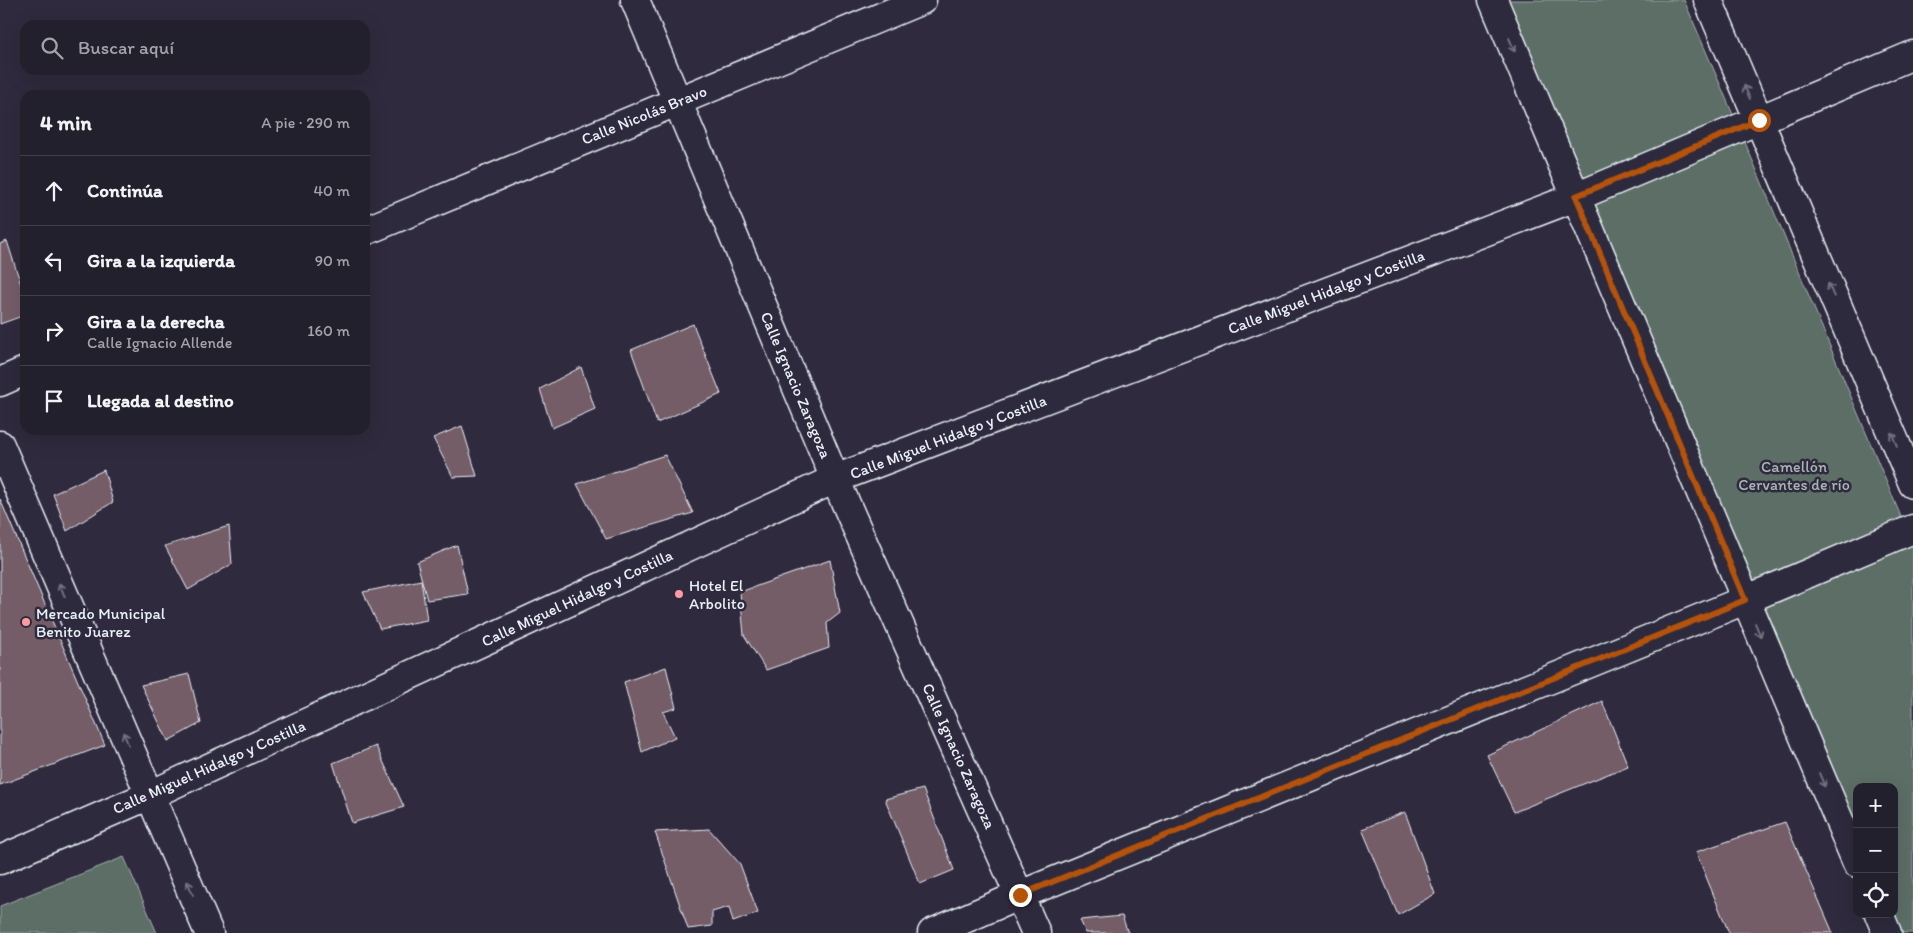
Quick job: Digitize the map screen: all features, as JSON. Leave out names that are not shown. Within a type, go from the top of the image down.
[{"type":"street","name":"Calle Ignacio Zaragoza","points":[[635,0],[835,480],[1036,933]]},
{"type":"street","name":"Calle Nicolás Bravo","points":[[370,229],[922,0]]},
{"type":"street","points":[[1493,0],[1853,854]]},
{"type":"street","points":[[1708,0],[1913,484]]},
{"type":"street","name":"Calle Miguel Hidalgo y Costilla","points":[[0,860],[150,795],[835,480],[1576,196],[1913,55]]},
{"type":"street","points":[[0,382],[20,373]]},
{"type":"street","points":[[0,445],[209,933]]},
{"type":"street","points":[[932,933],[1020,895],[1745,600],[1913,529]]},
{"type":"street","points":[[1880,918],[1886,933]]},
{"type":"green space","points":[[1504,0],[1684,0],[1737,124],[1584,187]]},
{"type":"green space","name":"Camellón Cervantes de río","points":[[1742,135],[1904,524],[1751,587],[1589,198]]},
{"type":"green space","points":[[1913,539],[1913,933],[1898,933],[1892,918],[1898,918],[1898,783],[1853,783],[1853,826],[1757,600]]},
{"type":"green space","points":[[124,857],[157,933],[0,933],[0,906]]},
{"type":"building","points":[[7,241],[20,281],[20,317],[0,324],[0,244]]},
{"type":"building","points":[[693,324],[721,394],[657,423],[631,350]]},
{"type":"building","points":[[581,367],[595,409],[552,428],[540,389]]},
{"type":"building","points":[[462,426],[477,476],[453,477],[433,438]]},
{"type":"building","points":[[665,455],[693,513],[606,539],[577,484]]},
{"type":"building","points":[[104,470],[113,502],[67,531],[53,494]]},
{"type":"building","name":"Mercado Municipal Benito Juarez","points":[[0,499],[105,745],[0,785]]},
{"type":"building","points":[[229,526],[232,564],[188,590],[165,546]]},
{"type":"building","points":[[457,545],[468,594],[427,600],[417,562]]},
{"type":"building","points":[[830,560],[840,613],[827,623],[829,648],[766,670],[744,635],[740,592]]},
{"type":"building","points":[[421,580],[427,620],[380,629],[363,592]]},
{"type":"building","points":[[666,667],[676,708],[663,712],[675,737],[642,752],[624,682]]},
{"type":"building","points":[[189,674],[201,723],[168,741],[141,685]]},
{"type":"building","points":[[1602,701],[1628,766],[1514,812],[1487,755]]},
{"type":"building","points":[[376,746],[404,807],[352,823],[333,763]]},
{"type":"building","points":[[923,789],[954,870],[920,884],[885,799]]},
{"type":"building","points":[[1405,812],[1435,894],[1398,915],[1362,829]]},
{"type":"building","points":[[1785,822],[1833,933],[1729,933],[1696,852]]},
{"type":"building","points":[[709,829],[740,864],[758,913],[733,922],[729,907],[712,912],[712,926],[688,929],[655,832]]},
{"type":"building","points":[[1122,916],[1128,933],[1086,933],[1080,920]]},
{"type":"place","name":"Hotel El Arbolito","points":[[679,594]]},
{"type":"place","name":"Mercado Municipal Benito Juarez","points":[[26,622]]},
{"type":"route","points":[[1020,895],[1745,600],[1576,196],[1759,120]]}]
